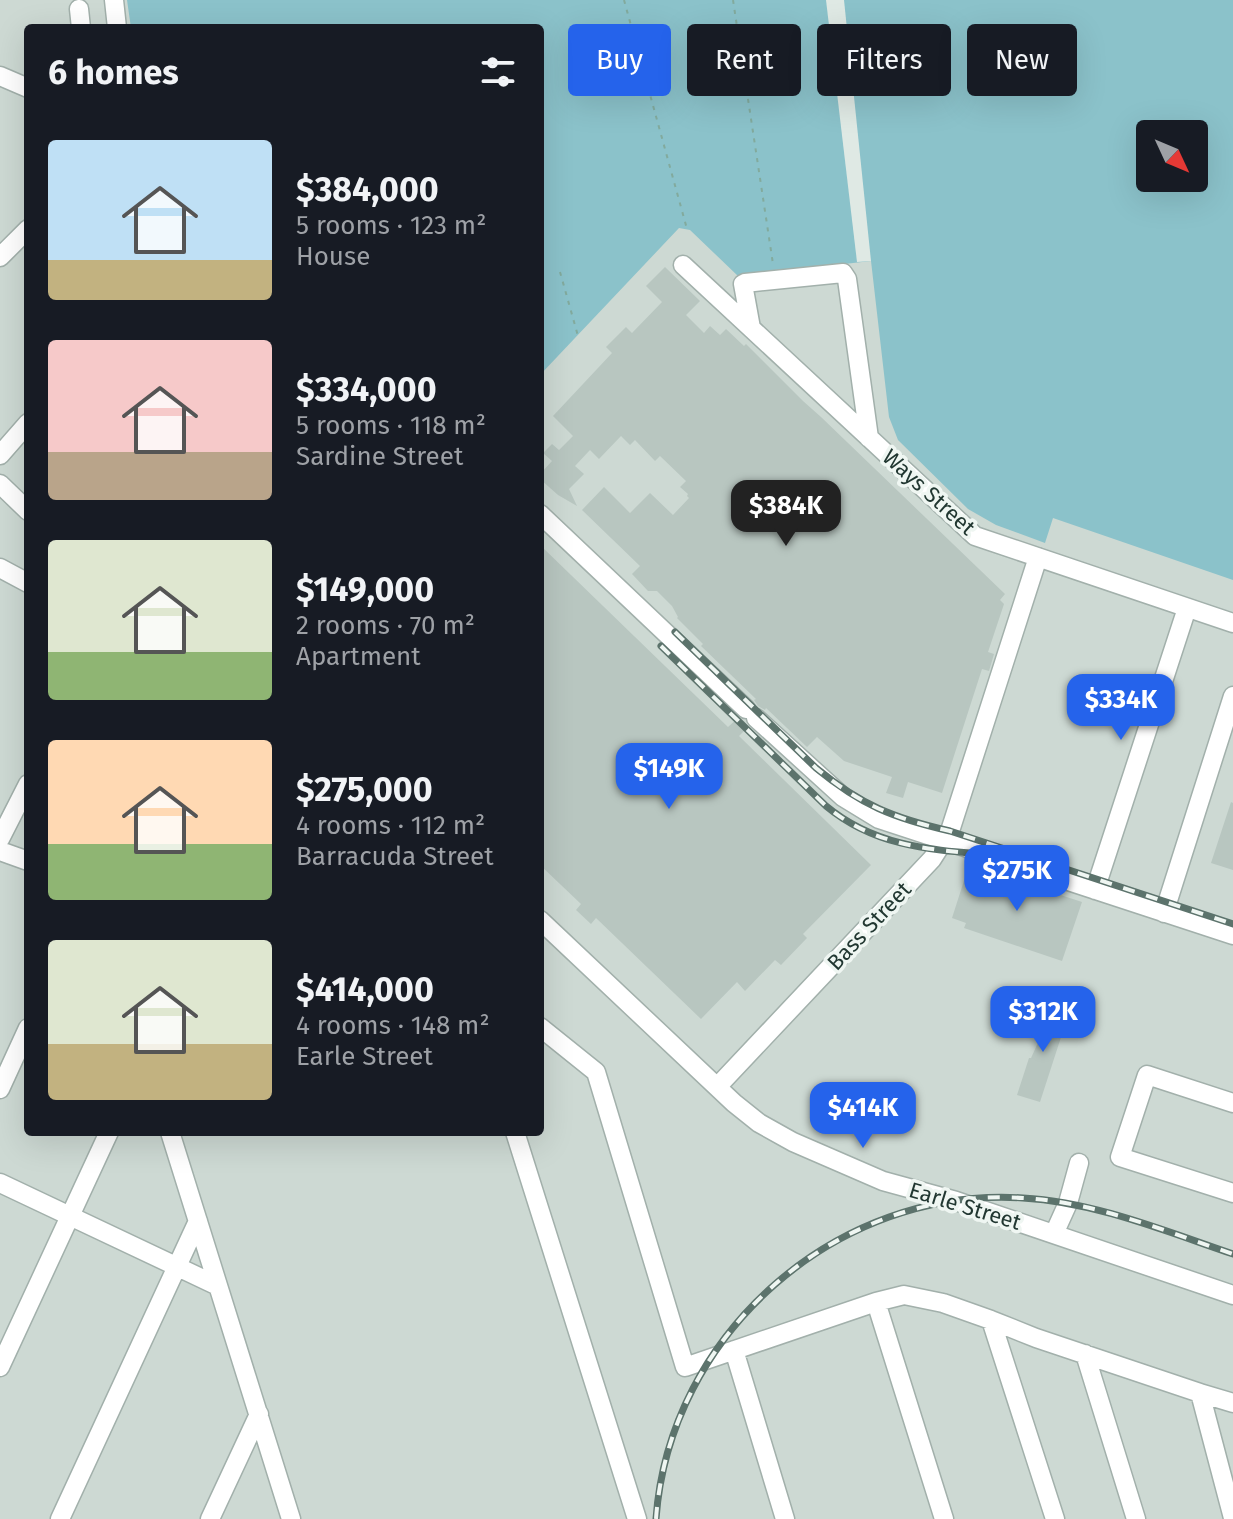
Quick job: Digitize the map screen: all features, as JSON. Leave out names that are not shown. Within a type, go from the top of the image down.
[{"type":"street","points":[[114,0],[117,24]]},
{"type":"street","points":[[0,76],[24,86]]},
{"type":"street","points":[[0,257],[24,233]]},
{"type":"street","name":"Ways Street","points":[[683,265],[975,536],[1233,623]]},
{"type":"street","points":[[751,328],[743,284],[843,273],[847,279],[869,438]]},
{"type":"street","points":[[0,455],[24,429]]},
{"type":"street","points":[[0,484],[24,507]]},
{"type":"street","points":[[544,518],[843,797],[879,819],[1233,935]]},
{"type":"street","name":"Bass Street","points":[[717,1087],[932,859],[945,840],[959,808],[1038,557]]},
{"type":"street","points":[[0,568],[24,581]]},
{"type":"street","points":[[1095,890],[1187,608]]},
{"type":"street","points":[[1164,913],[1233,696]]},
{"type":"street","points":[[0,839],[24,792]]},
{"type":"street","points":[[0,851],[24,860]]},
{"type":"street","name":"Earle Street","points":[[544,924],[717,1087],[759,1123],[793,1142],[883,1181],[956,1201],[1233,1295]]},
{"type":"street","points":[[544,1030],[596,1072],[685,1367],[904,1295],[943,1303],[1233,1403]]},
{"type":"street","points":[[0,1089],[24,1037]]},
{"type":"street","points":[[1233,1103],[1147,1075],[1120,1157],[1233,1193]]},
{"type":"street","points":[[0,1367],[107,1136]]},
{"type":"street","points":[[171,1136],[291,1519]]},
{"type":"street","points":[[516,1136],[637,1519]]},
{"type":"street","points":[[1054,1234],[1068,1203],[1079,1163]]},
{"type":"street","points":[[0,1183],[218,1286]]},
{"type":"street","points":[[60,1519],[198,1221]]},
{"type":"street","points":[[876,1302],[944,1519]]},
{"type":"street","points":[[991,1320],[1055,1519]]},
{"type":"street","points":[[734,1350],[785,1519]]},
{"type":"street","points":[[1085,1354],[1136,1519]]},
{"type":"street","points":[[1200,1393],[1233,1518]]},
{"type":"street","points":[[210,1519],[259,1414]]},
{"type":"path","points":[[624,0],[687,229]]},
{"type":"path","points":[[733,0],[774,272]]},
{"type":"path","points":[[560,272],[578,336]]},
{"type":"shaded area","points":[[0,0],[1233,0],[1233,1519],[0,1519]]},
{"type":"water","points":[[127,0],[1233,0],[1233,580],[1053,518],[1045,543],[996,525],[968,509],[898,440],[889,417],[871,261],[738,276],[690,230],[679,228],[544,371],[544,24],[130,24]]},
{"type":"pier","points":[[826,0],[844,0],[846,24],[829,24]]},
{"type":"pier","points":[[837,96],[854,96],[871,261],[857,262]]},
{"type":"building","points":[[665,267],[700,301],[686,315],[704,333],[710,326],[720,335],[726,329],[744,346],[746,344],[1005,594],[1000,600],[1004,604],[988,652],[994,654],[989,671],[982,669],[942,793],[908,782],[903,798],[886,793],[892,777],[844,761],[817,737],[807,747],[766,708],[758,706],[756,699],[701,646],[703,644],[677,618],[672,606],[657,591],[648,591],[632,574],[640,566],[582,510],[604,487],[630,513],[650,493],[673,515],[689,498],[680,487],[686,481],[660,456],[655,461],[635,440],[630,445],[621,436],[599,459],[590,450],[575,466],[584,474],[569,489],[577,506],[544,483],[544,470],[552,461],[544,452],[552,444],[559,450],[573,436],[553,416],[612,353],[606,347],[626,327],[632,333],[662,302],[646,286]]},
{"type":"building","points":[[544,549],[728,727],[738,718],[744,721],[748,727],[739,736],[871,865],[803,934],[807,938],[781,965],[775,960],[745,991],[737,982],[701,1019],[596,918],[591,924],[576,910],[581,904],[544,869]]},
{"type":"building","points":[[1233,803],[1233,870],[1211,863]]},
{"type":"building","points":[[969,865],[1082,902],[1062,961],[964,928],[966,923],[952,918]]},
{"type":"building","points":[[1040,1006],[1071,1017],[1066,1032],[1063,1031],[1040,1102],[1017,1095],[1029,1058],[1046,1025],[1035,1021]]},
{"type":"railway","points":[[675,632],[816,768],[863,801],[911,821],[1233,924]]},
{"type":"railway","points":[[661,646],[826,806],[846,821],[888,840],[910,845],[1004,856]]},
{"type":"railway","points":[[656,1519],[668,1452],[693,1389],[729,1333],[775,1285],[829,1246],[889,1217],[954,1201],[1023,1198],[1103,1211],[1233,1254]]}]
